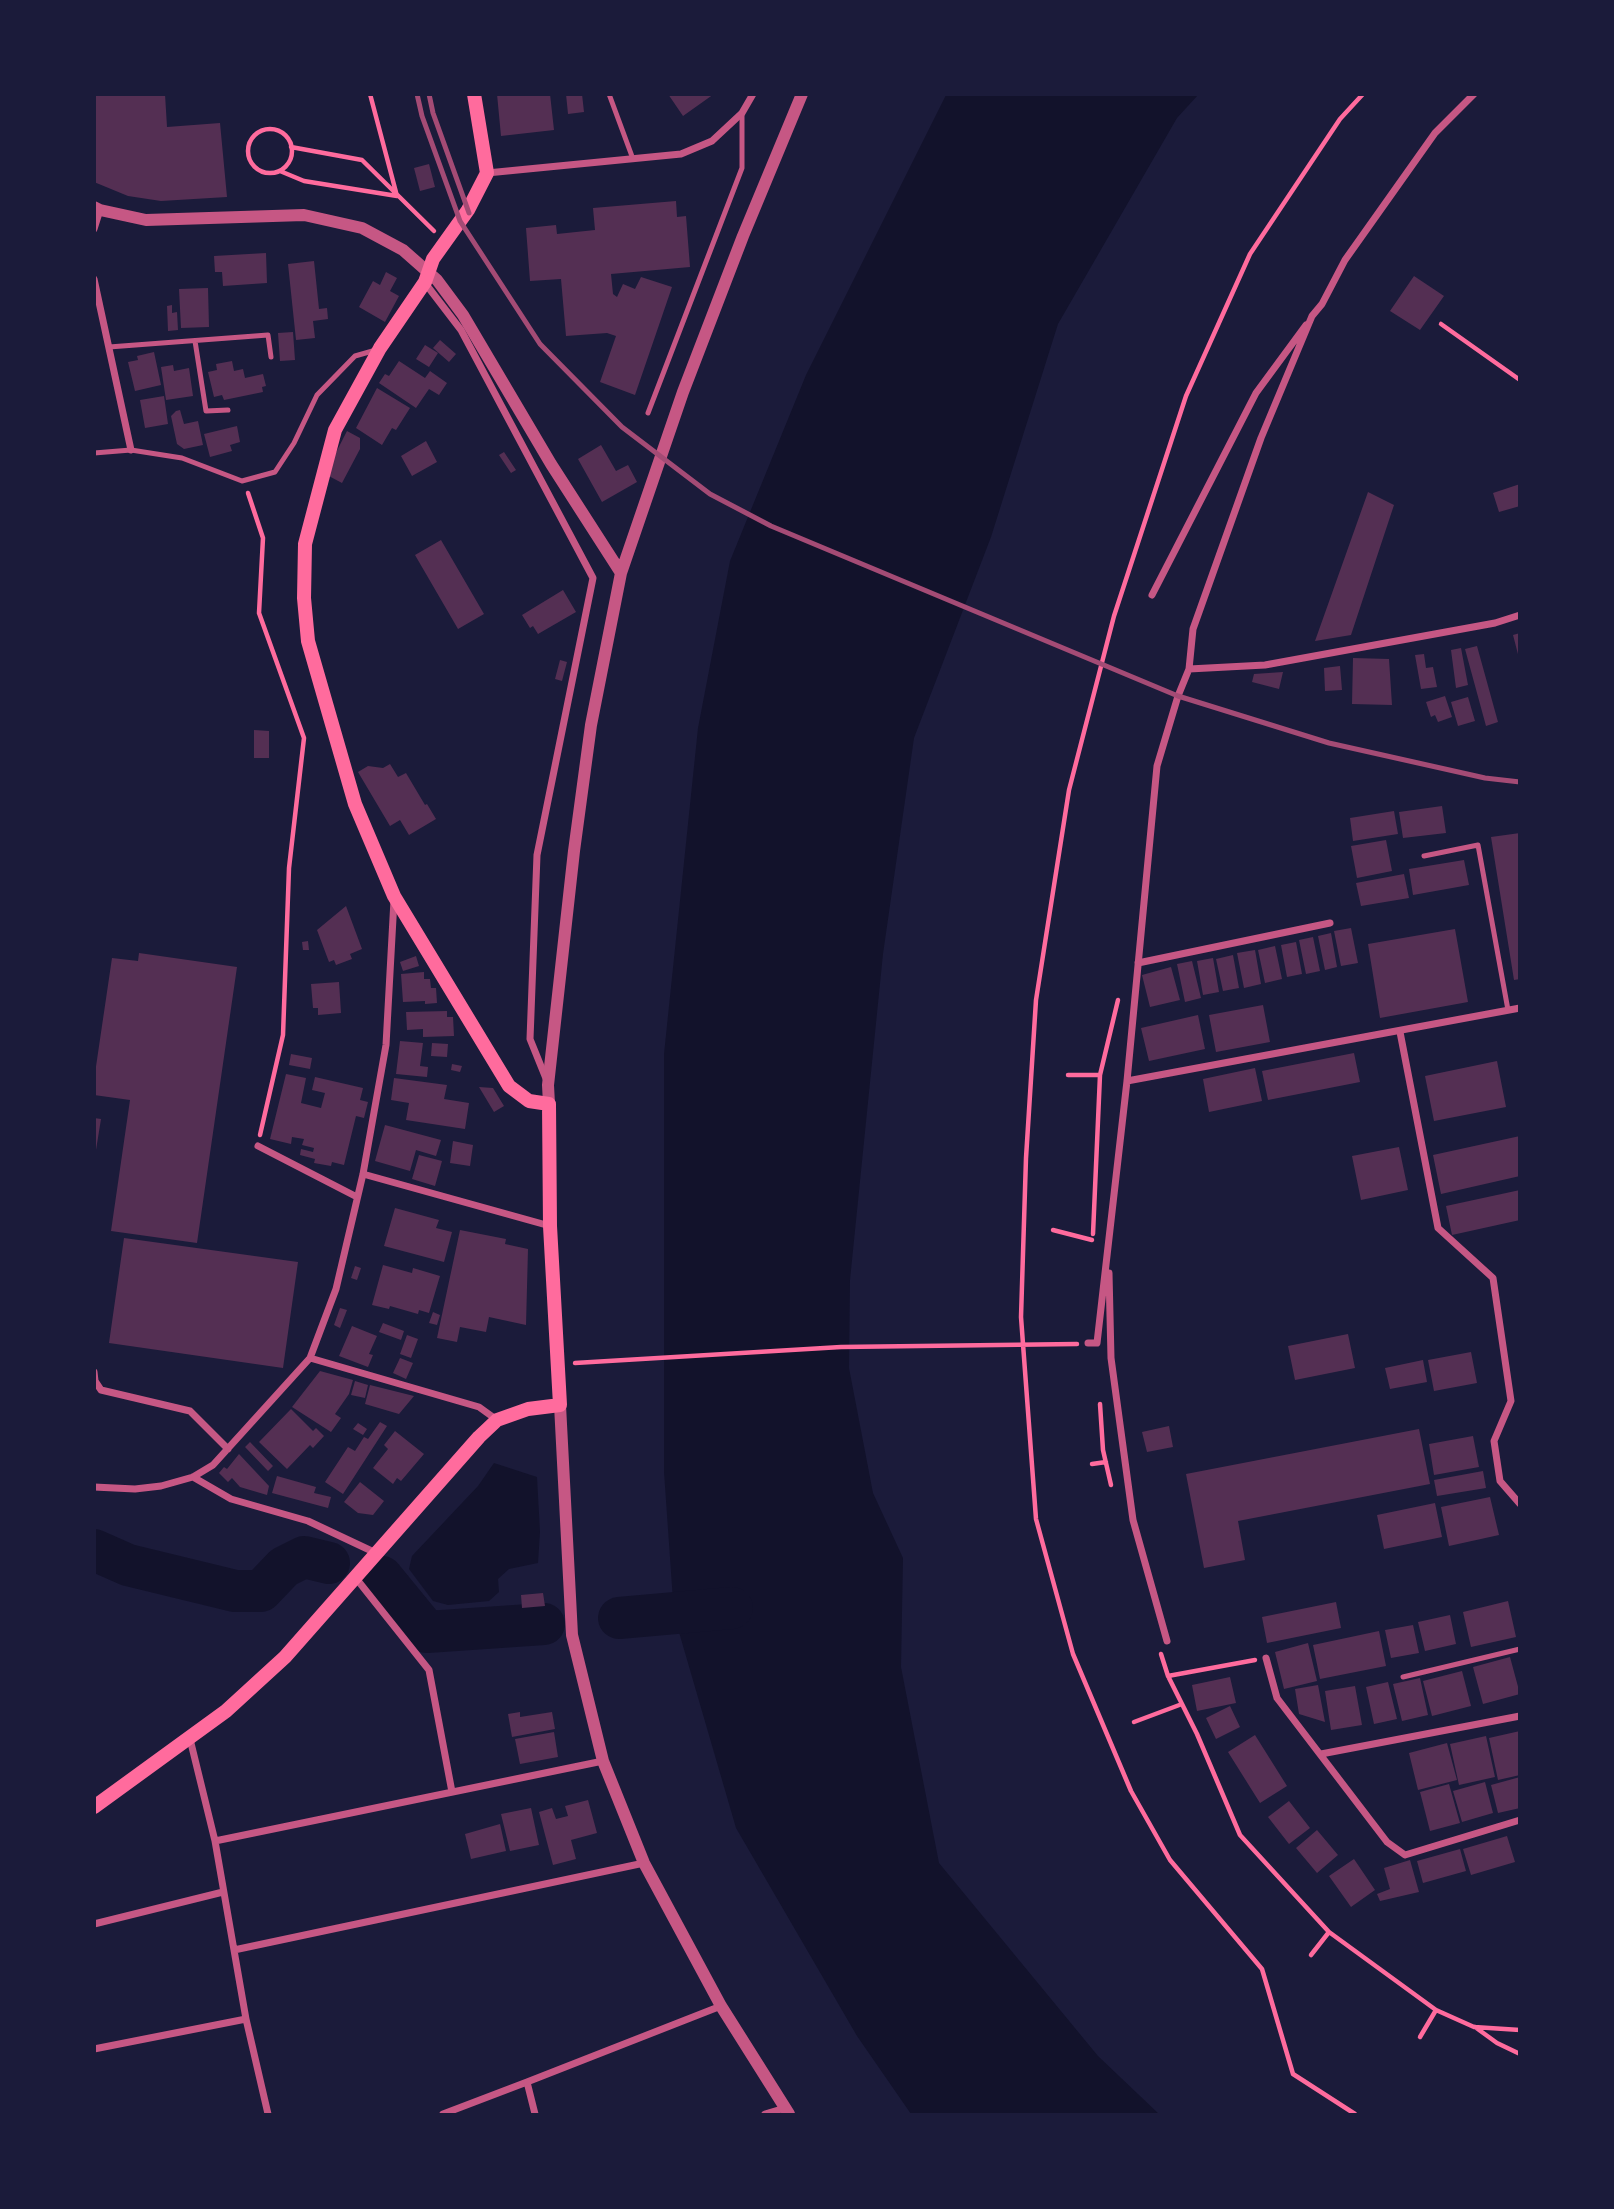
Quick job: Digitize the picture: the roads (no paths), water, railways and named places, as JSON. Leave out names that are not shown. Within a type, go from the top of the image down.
[{"type":"main road","points":[[94,1807],[226,1711],[285,1657],[497,1420],[528,1409],[560,1405],[550,1226],[549,1104],[529,1101],[509,1086],[394,896],[355,804],[308,641],[304,598],[305,544],[335,430],[380,348],[425,282],[433,259],[468,210],[487,173],[474,94]]},
{"type":"street","points":[[487,173],[681,154],[712,141],[742,113],[753,94]]},
{"type":"street","points":[[549,1104],[548,1085],[591,725],[621,573],[683,393],[743,236],[802,94]]},
{"type":"street","points":[[1152,595],[1256,393],[1322,304],[1345,260],[1435,133],[1474,94]]},
{"type":"street","points":[[94,229],[97,209],[146,220],[304,215],[362,228],[402,250],[437,280],[463,315],[551,464],[621,573]]},
{"type":"street","points":[[94,279],[131,450]]},
{"type":"street","points":[[425,282],[461,330],[593,578],[537,855],[530,1039],[548,1085]]},
{"type":"street","points":[[1088,1343],[1097,1343],[1127,1081],[1157,766],[1189,669],[1193,629],[1261,438],[1312,316]]},
{"type":"street","points":[[1189,669],[1265,665],[1495,623],[1520,615]]},
{"type":"street","points":[[94,1487],[135,1489],[161,1486],[193,1477],[213,1465],[310,1358],[336,1289],[363,1174],[386,1045],[394,896]]},
{"type":"street","points":[[1138,963],[1330,923]]},
{"type":"street","points":[[1127,1081],[1520,1008]]},
{"type":"street","points":[[1400,1032],[1438,1228],[1493,1278],[1515,1400],[1494,1441],[1500,1481],[1520,1504]]},
{"type":"street","points":[[258,1146],[357,1197]]},
{"type":"street","points":[[363,1174],[550,1226]]},
{"type":"street","points":[[1108,1249],[1111,1358],[1132,1520],[1167,1641]]},
{"type":"street","points":[[310,1358],[479,1407],[497,1420]]},
{"type":"street","points":[[94,1372],[100,1390],[190,1411],[228,1449]]},
{"type":"street","points":[[560,1405],[572,1635],[603,1760],[644,1863],[721,2006],[787,2111],[765,2115]]},
{"type":"street","points":[[193,1477],[230,1499],[308,1521],[376,1553]]},
{"type":"street","points":[[354,1577],[429,1670],[452,1792]]},
{"type":"street","points":[[1266,1658],[1277,1698],[1387,1842],[1405,1855],[1520,1820]]},
{"type":"street","points":[[1321,1754],[1520,1716]]},
{"type":"street","points":[[190,1739],[215,1841],[246,2019],[268,2115]]},
{"type":"street","points":[[215,1841],[603,1760]]},
{"type":"street","points":[[234,1950],[644,1863]]},
{"type":"street","points":[[94,1924],[223,1892]]},
{"type":"street","points":[[443,2115],[721,2006]]},
{"type":"street","points":[[94,2049],[246,2019]]},
{"type":"street","points":[[527,2082],[535,2115]]},
{"type":"lane","points":[[609,94],[633,159]]},
{"type":"lane","points":[[648,413],[742,168],[742,113]]},
{"type":"lane","points":[[109,347],[268,335],[271,357]]},
{"type":"lane","points":[[195,341],[206,411],[228,410]]},
{"type":"lane","points":[[94,453],[131,450],[182,458],[242,481],[275,472],[294,443],[317,395],[355,356],[380,348]]},
{"type":"lane","points":[[1424,856],[1478,845],[1508,1010]]},
{"type":"lane","points":[[1403,1677],[1520,1649]]},
{"type":"waterway","points":[[94,1550],[128,1565],[235,1591],[261,1591],[284,1567],[304,1557],[329,1563]]},
{"type":"waterway","points":[[382,1577],[427,1632],[544,1624]]},
{"type":"waterway","points":[[619,1618],[732,1608]]},
{"type":"railway","points":[[417,94],[422,116],[460,221],[540,344],[622,427],[710,494],[771,526],[1178,696],[1329,743],[1485,778],[1520,782]]},
{"type":"railway","points":[[429,94],[433,113],[469,213]]}]
